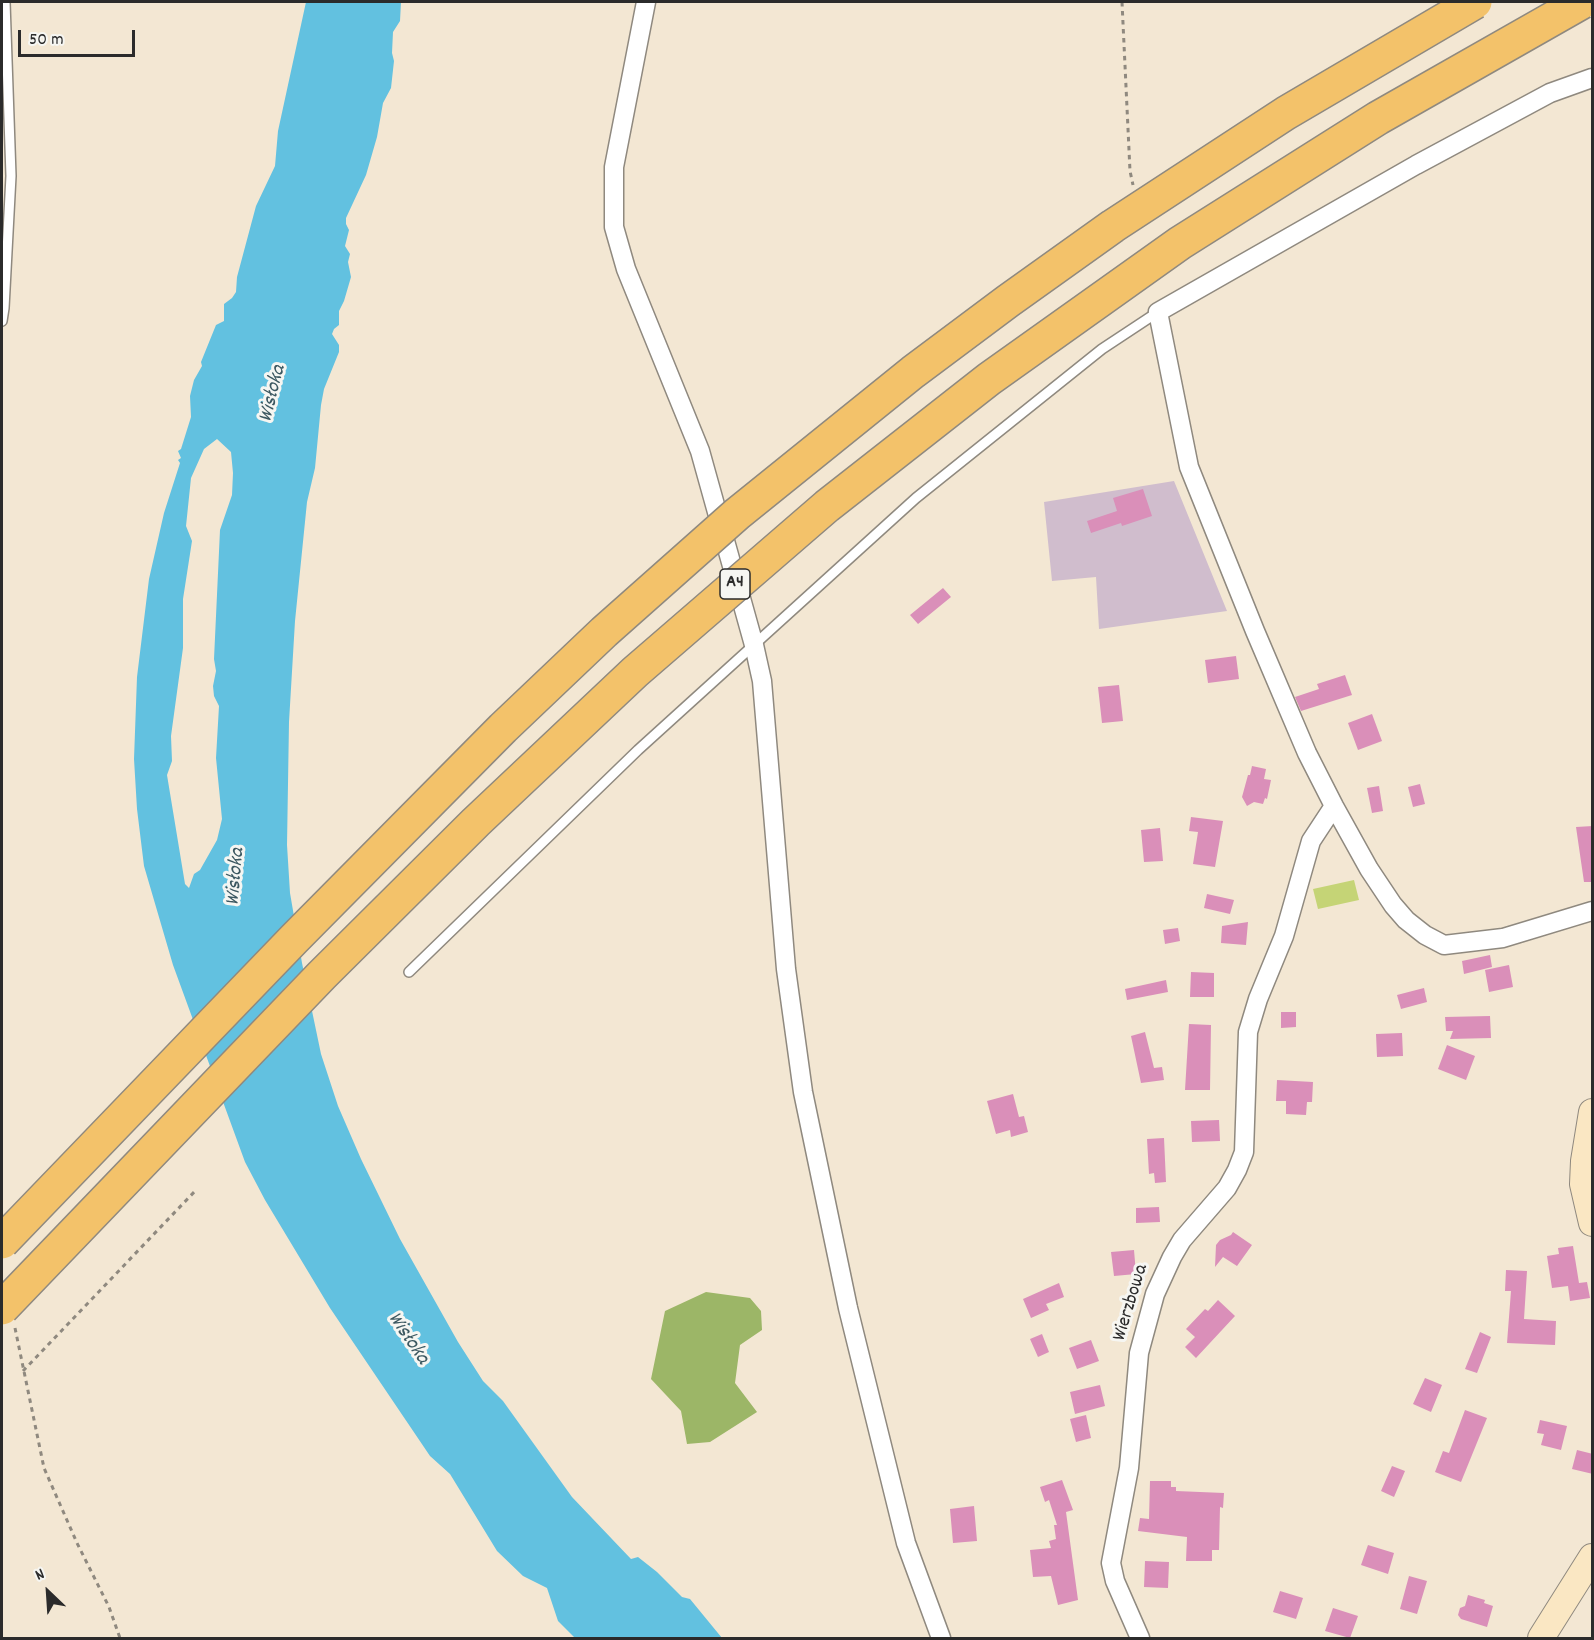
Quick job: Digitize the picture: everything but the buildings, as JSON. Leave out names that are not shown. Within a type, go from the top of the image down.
[{"type":"highway","points":[[2,1242],[302,930],[503,728],[612,624],[737,514],[913,372],[1084,246],[1286,113],[1474,2]]},
{"type":"highway","name":"A4","points":[[8,1313],[314,984],[484,814],[635,672],[827,506],[989,379],[1180,243],[1378,117],[1582,2]]},
{"type":"street","points":[[646,2],[614,167],[614,227],[626,270],[700,451],[754,645],[762,681],[786,969],[803,1092],[848,1308],[906,1543],[940,1638]]},
{"type":"street","points":[[1593,78],[1550,93],[1416,165],[1158,312],[1189,467],[1307,753],[1369,869],[1393,905],[1406,920],[1425,935],[1444,945],[1503,938],[1593,911]]},
{"type":"street","name":"Wierzbowa","points":[[1140,1638],[1115,1581],[1111,1563],[1117,1521],[1129,1468],[1139,1353],[1155,1294],[1172,1257],[1182,1240],[1227,1188],[1244,1152],[1248,1032],[1257,999],[1284,936],[1311,841],[1334,806]]},
{"type":"street","points":[[1593,1112],[1584,1161],[1583,1184],[1593,1223]]},
{"type":"street","points":[[1541,1638],[1593,1557]]},
{"type":"lane","points":[[2,321],[11,176],[5,2]]},
{"type":"lane","points":[[409,972],[638,750],[916,498],[1102,349],[1158,312]]},
{"type":"path","points":[[1122,2],[1130,171]]},
{"type":"path","points":[[23,1371],[197,1189]]},
{"type":"path","points":[[8,1313],[44,1468],[77,1543],[109,1607],[120,1638]]},
{"type":"shaded area","points":[[1174,481],[1227,611],[1099,629],[1096,577],[1052,581],[1044,502]]},
{"type":"green space","points":[[1354,880],[1359,900],[1318,909],[1313,889]]},
{"type":"green space","points":[[706,1292],[750,1298],[761,1311],[762,1330],[740,1345],[735,1383],[757,1412],[710,1442],[687,1444],[681,1411],[651,1379],[665,1311]]},
{"type":"water","name":"Wisłoka","points":[[306,2],[401,2],[400,21],[393,32],[394,61],[391,88],[383,103],[377,137],[366,175],[346,218],[349,230],[345,246],[350,254],[348,262],[351,277],[339,311],[339,325],[332,334],[339,345],[339,352],[324,389],[321,405],[315,468],[307,502],[295,621],[289,722],[287,845],[290,893],[321,1054],[338,1106],[400,1239],[458,1342],[483,1381],[503,1401],[572,1497],[631,1559],[638,1557],[682,1597],[690,1599],[722,1638],[575,1638],[558,1621],[547,1588],[523,1576],[497,1551],[450,1474],[430,1456],[330,1308],[265,1200],[245,1162],[173,965],[144,866],[137,809],[134,759],[137,677],[149,579],[164,513],[180,463],[178,460],[181,458],[178,451],[181,449],[191,417],[190,396],[194,380],[202,366],[201,362],[216,325],[224,321],[224,304],[236,292],[237,277],[256,206],[275,166],[278,131]],"holes":[[[217,439],[231,452],[232,495],[220,530],[214,659],[216,671],[213,686],[214,696],[219,706],[216,758],[222,819],[217,840],[200,870],[194,874],[189,888],[185,884],[167,775],[172,761],[171,736],[183,648],[183,599],[192,541],[186,526],[191,478],[204,449]]]}]
